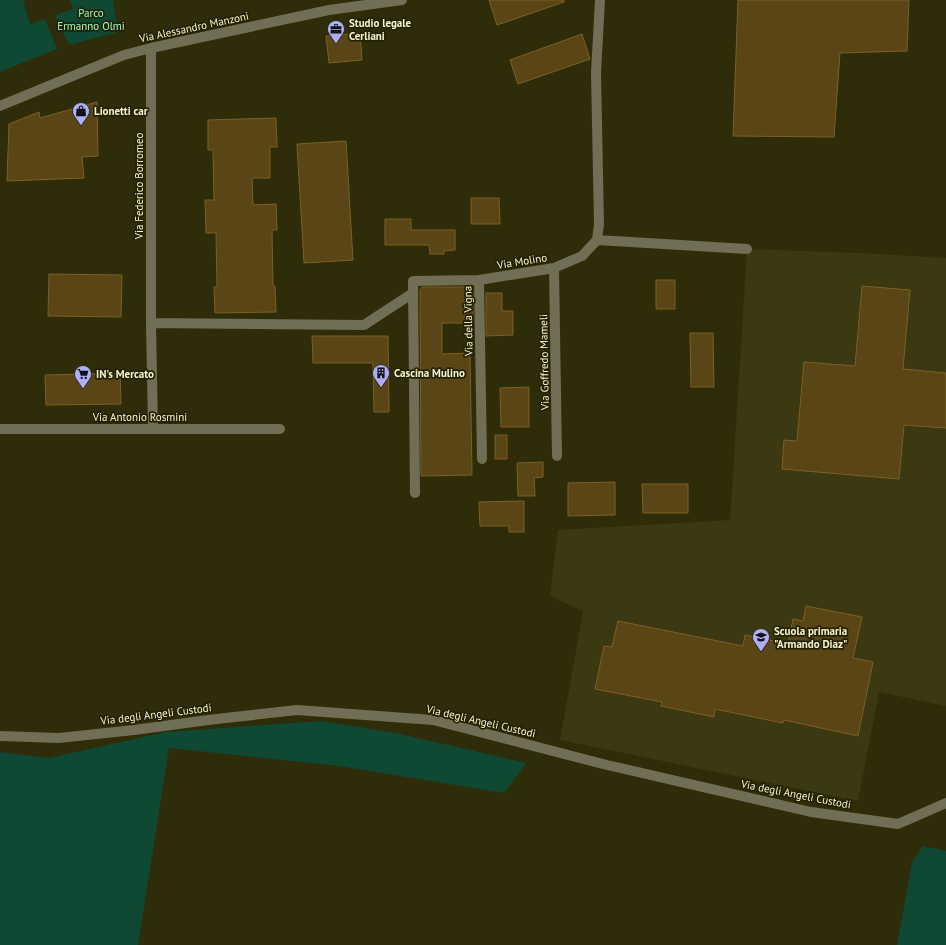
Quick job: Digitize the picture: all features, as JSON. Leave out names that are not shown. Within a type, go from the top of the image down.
[{"type":"street","name":"Via Alessandro Manzoni","points":[[0,106],[124,55],[329,10],[402,0]]},
{"type":"street","points":[[600,0],[596,73],[599,224],[597,240],[747,248]]},
{"type":"street","name":"Via Federico Borromeo","points":[[151,48],[151,323],[153,429]]},
{"type":"street","name":"Via Molino","points":[[413,293],[413,282],[479,280],[554,268],[582,256],[597,240]]},
{"type":"street","name":"Via Goffredo Mameli","points":[[554,268],[557,456]]},
{"type":"street","name":"Via della Vigna","points":[[479,280],[482,459]]},
{"type":"street","points":[[151,323],[364,325],[413,293]]},
{"type":"street","points":[[413,293],[415,492]]},
{"type":"street","name":"Via Antonio Rosmini","points":[[0,429],[280,430]]},
{"type":"street","name":"Via degli Angeli Custodi","points":[[0,736],[59,738],[297,710],[312,711],[433,720],[606,765],[811,812],[898,824],[946,803]]},
{"type":"shaded area","name":"Scuola primaria \"Armando Diaz\"","points":[[747,249],[946,258],[946,706],[879,692],[858,801],[560,740],[583,611],[550,596],[558,530],[730,520]]},
{"type":"green space","name":"Parco Ermanno Olmi","points":[[0,0],[23,0],[30,24],[45,19],[57,49],[0,72]]},
{"type":"green space","name":"Parco Ermanno Olmi","points":[[70,0],[113,0],[118,32],[69,45],[55,15],[73,9]]},
{"type":"green space","points":[[321,721],[396,733],[526,763],[504,793],[339,766],[169,748],[138,945],[0,945],[0,752],[49,758],[166,732]]},
{"type":"green space","points":[[923,846],[946,851],[946,945],[897,945],[912,862]]},
{"type":"building","points":[[489,0],[564,0],[564,2],[497,25]]},
{"type":"building","points":[[738,0],[909,0],[907,51],[840,53],[834,137],[733,136]]},
{"type":"building","points":[[360,33],[362,60],[329,63],[326,36]]},
{"type":"building","points":[[582,34],[590,59],[518,84],[510,60]]},
{"type":"building","points":[[97,102],[98,156],[82,157],[84,178],[7,181],[9,124],[39,112],[40,118]]},
{"type":"building","points":[[276,118],[277,147],[270,147],[270,178],[252,178],[253,205],[276,204],[277,230],[272,230],[273,286],[275,286],[276,312],[215,313],[214,287],[217,287],[216,233],[206,233],[205,200],[214,200],[213,150],[208,150],[208,120]]},
{"type":"building","points":[[346,141],[353,260],[304,263],[297,144]]},
{"type":"building","points":[[471,198],[499,198],[500,224],[471,224]]},
{"type":"building","points":[[385,219],[411,219],[411,230],[455,230],[455,250],[444,251],[444,254],[430,254],[429,245],[385,245]]},
{"type":"building","points":[[49,274],[122,275],[121,317],[48,316]]},
{"type":"building","points":[[656,280],[675,280],[675,309],[656,309]]},
{"type":"building","points":[[862,286],[910,290],[903,369],[946,373],[946,428],[904,425],[899,479],[782,469],[784,440],[797,441],[804,362],[855,366]]},
{"type":"building","points":[[422,287],[467,287],[467,293],[473,293],[473,323],[442,323],[442,354],[470,353],[472,475],[421,476],[420,290]]},
{"type":"building","points":[[486,293],[502,293],[502,311],[513,311],[513,335],[486,336]]},
{"type":"building","points":[[690,333],[713,333],[714,387],[691,387]]},
{"type":"building","name":"Cascina Mulino","points":[[312,336],[388,336],[389,412],[374,412],[373,363],[313,363]]},
{"type":"building","name":"IN's Mercato","points":[[120,373],[121,404],[46,405],[45,375]]},
{"type":"building","points":[[529,387],[529,427],[501,427],[500,388]]},
{"type":"building","points":[[495,435],[507,435],[507,459],[495,459]]},
{"type":"building","points":[[543,462],[543,477],[534,478],[535,496],[518,496],[517,463]]},
{"type":"building","points":[[615,482],[615,515],[568,516],[568,483]]},
{"type":"building","points":[[642,484],[688,484],[688,513],[643,513]]},
{"type":"building","points":[[524,501],[524,532],[509,532],[509,526],[480,526],[479,502]]},
{"type":"building","points":[[806,606],[862,617],[853,658],[873,662],[858,736],[784,720],[783,723],[715,709],[714,717],[661,706],[662,702],[595,689],[604,646],[612,647],[618,621],[743,646],[745,635],[788,644],[793,619],[803,621]]},
{"type":"place","name":"Studio legale Cerliani","points":[[336,44]]},
{"type":"place","name":"Lionetti car","points":[[81,126]]},
{"type":"place","name":"Cascina Mulino","points":[[381,388]]},
{"type":"place","name":"IN's Mercato","points":[[83,389]]},
{"type":"place","name":"Scuola primaria \"Armando Diaz\"","points":[[761,652]]}]
